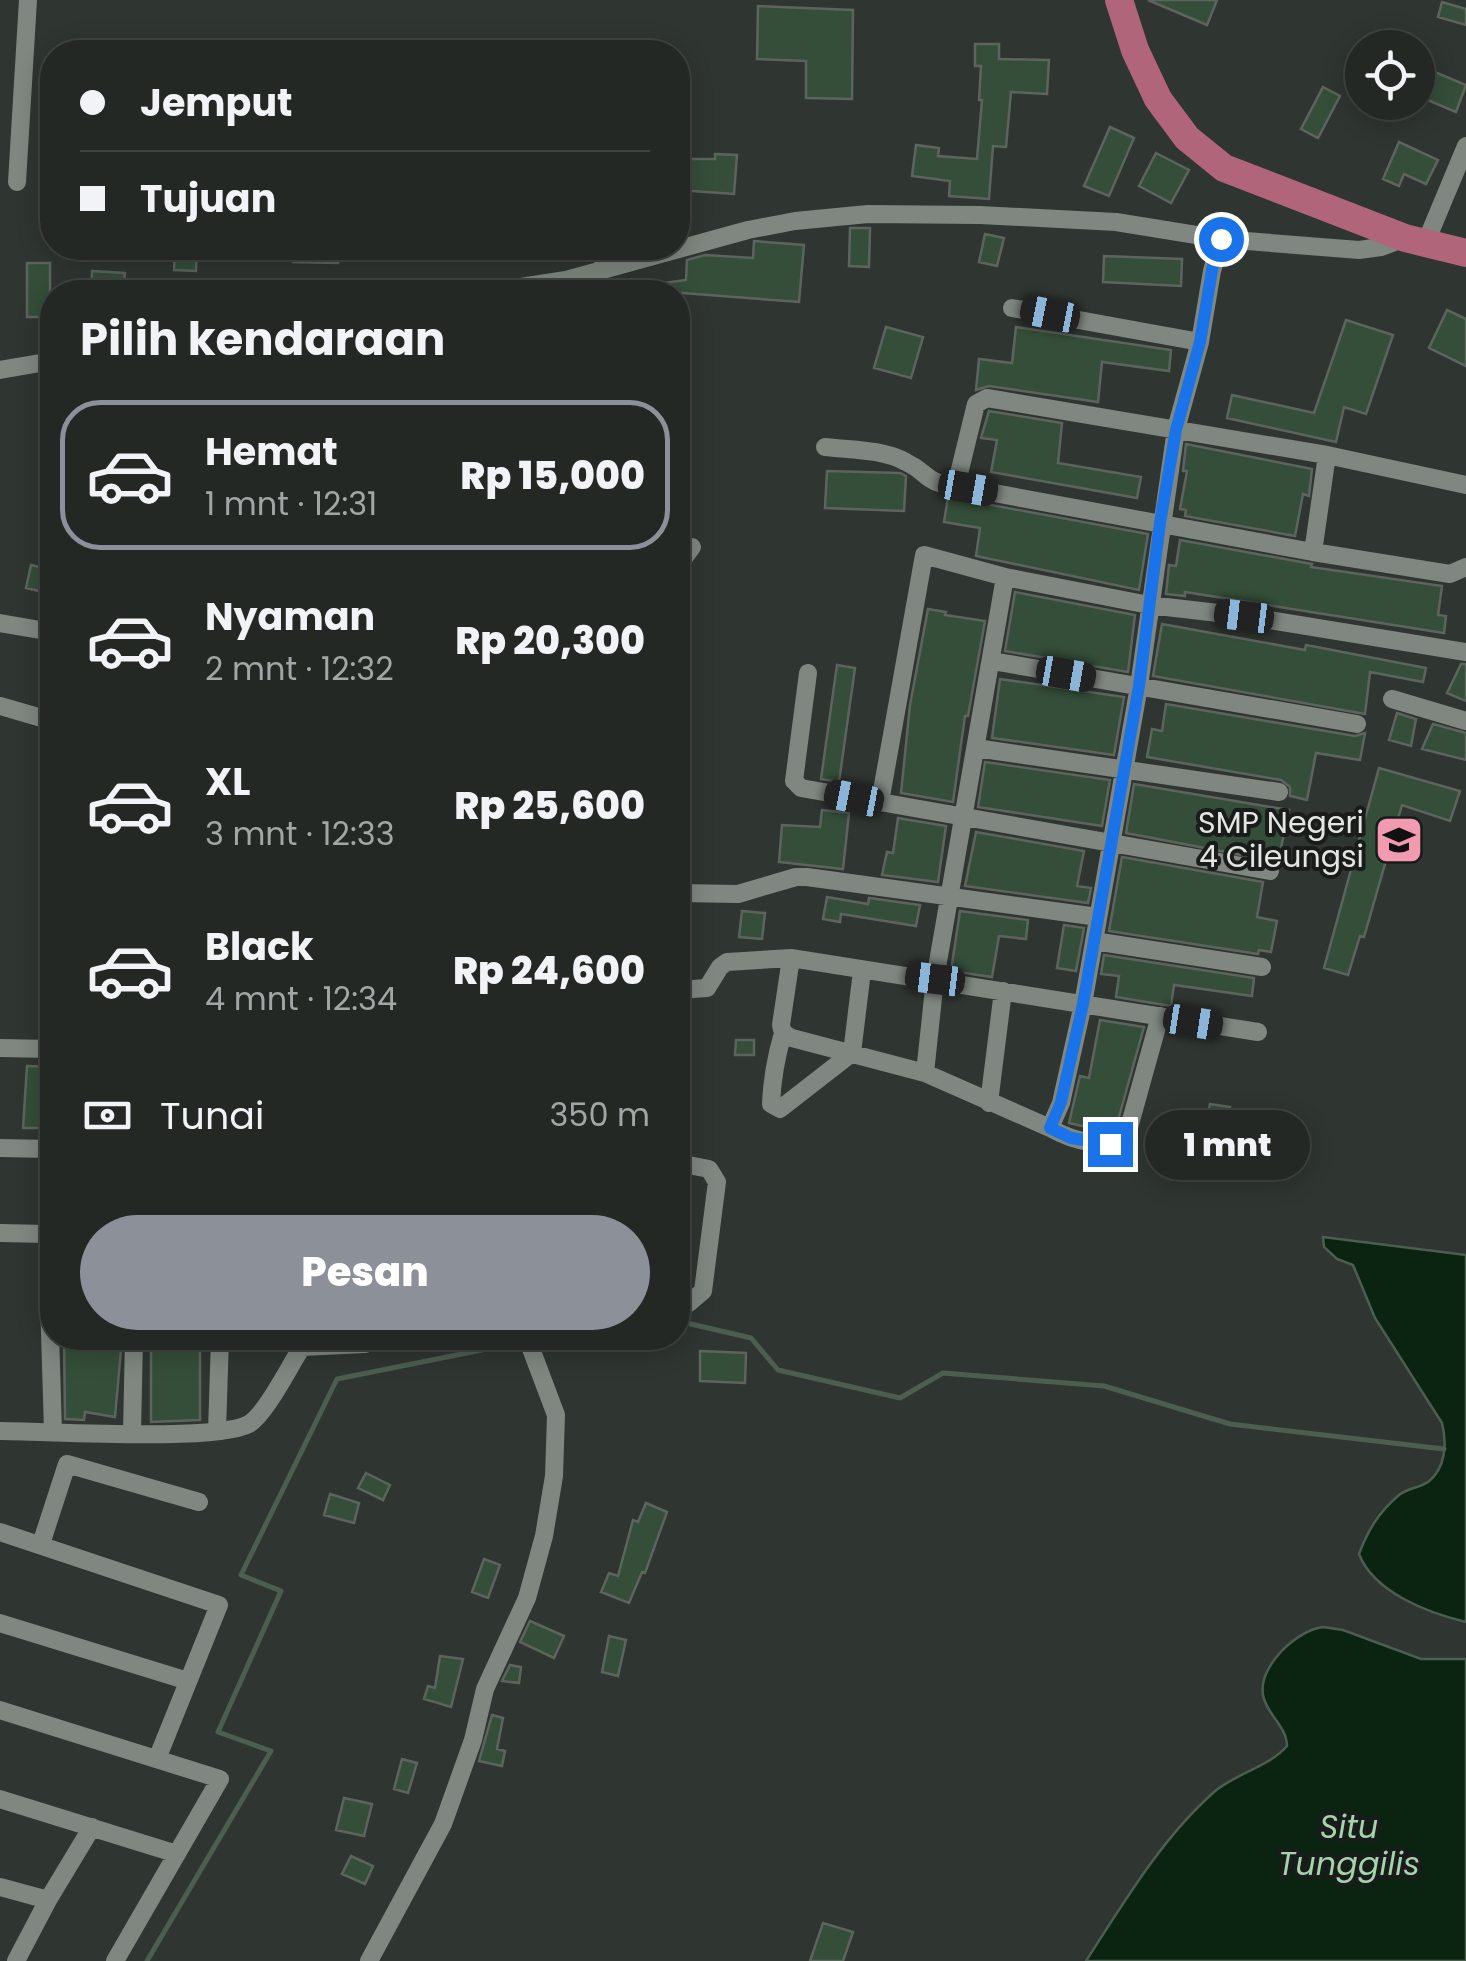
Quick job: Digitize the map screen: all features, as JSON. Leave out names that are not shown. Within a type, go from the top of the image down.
[{"type":"main road","points":[[1119,0],[1135,50],[1158,100],[1187,138],[1224,168],[1416,240],[1466,254]]},
{"type":"street","points":[[17,182],[28,0]]},
{"type":"street","points":[[690,246],[795,221],[868,214],[1116,222],[1221,239],[1359,250],[1416,240],[1466,146]]},
{"type":"street","points":[[1050,1128],[1061,1102],[1083,1004],[1139,686],[1176,430],[1200,342],[1221,239]]},
{"type":"street","points":[[604,260],[604,270]]},
{"type":"street","points":[[554,280],[640,260]]},
{"type":"street","points":[[1012,308],[1200,342]]},
{"type":"street","points":[[0,370],[40,363]]},
{"type":"street","points":[[956,486],[976,404],[987,398],[1327,455],[1466,486]]},
{"type":"street","points":[[825,447],[887,455],[907,462],[934,484],[1450,574],[1466,567]]},
{"type":"street","points":[[1314,552],[1327,455]]},
{"type":"street","points":[[880,802],[924,555],[1005,577],[1148,605],[1244,616],[1466,652]]},
{"type":"street","points":[[925,1074],[935,979],[1005,577]]},
{"type":"street","points":[[0,623],[40,630]]},
{"type":"street","points":[[992,660],[1357,724]]},
{"type":"street","points":[[808,673],[794,781],[801,788],[1270,870]]},
{"type":"street","points":[[1392,699],[1466,721]]},
{"type":"street","points":[[0,706],[40,718]]},
{"type":"street","points":[[976,748],[1279,792]]},
{"type":"street","points":[[690,893],[738,894],[796,877],[1098,917]]},
{"type":"street","points":[[1094,941],[1262,967]]},
{"type":"street","points":[[791,958],[771,1098],[771,1104],[780,1109],[852,1053],[862,971]]},
{"type":"street","points":[[690,989],[707,988],[720,966],[728,962],[791,958],[1258,1032]]},
{"type":"street","points":[[989,1102],[1003,991]]},
{"type":"street","points":[[783,1033],[925,1074],[1071,1138],[1110,1144],[1128,1130],[1160,1016]]},
{"type":"street","points":[[0,1048],[40,1049]]},
{"type":"street","points":[[0,1148],[40,1149]]},
{"type":"street","points":[[690,1165],[709,1169],[717,1182],[703,1291],[690,1303]]},
{"type":"street","points":[[0,1232],[40,1234]]},
{"type":"street","points":[[53,1350],[54,1431]]},
{"type":"street","points":[[132,1432],[134,1350]]},
{"type":"street","points":[[216,1432],[219,1350]]},
{"type":"street","points":[[0,1431],[216,1432],[252,1422],[297,1350]]},
{"type":"street","points":[[369,1961],[443,1824],[473,1740],[485,1689],[526,1598],[544,1536],[554,1476],[556,1415],[532,1350]]},
{"type":"street","points":[[42,1544],[67,1464],[200,1502]]},
{"type":"street","points":[[0,1532],[219,1605],[158,1759]]},
{"type":"street","points":[[0,1623],[188,1680]]},
{"type":"street","points":[[0,1710],[220,1779],[115,1961]]},
{"type":"street","points":[[0,1798],[177,1854]]},
{"type":"street","points":[[16,1961],[92,1827]]},
{"type":"street","points":[[0,1886],[48,1900]]},
{"type":"water","points":[[1323,1237],[1466,1255],[1466,1622],[1404,1599],[1377,1580],[1359,1554],[1375,1522],[1392,1501],[1434,1476],[1444,1455],[1444,1431],[1375,1318],[1353,1265],[1337,1259],[1324,1247]]},
{"type":"water","name":"Situ Tunggilis","points":[[1323,1627],[1343,1630],[1421,1659],[1466,1659],[1466,1961],[1086,1961],[1145,1872],[1195,1810],[1223,1785],[1287,1746],[1284,1732],[1265,1702],[1263,1684],[1281,1651],[1302,1635]]},
{"type":"building","points":[[1148,0],[1217,0],[1207,25]]},
{"type":"building","points":[[1442,2],[1466,9],[1466,25],[1438,17]]},
{"type":"building","points":[[758,6],[853,10],[852,99],[806,98],[806,61],[757,59]]},
{"type":"building","points":[[975,44],[999,44],[999,59],[1049,60],[1047,94],[1011,92],[1006,147],[993,146],[989,199],[949,196],[950,181],[912,176],[916,145],[939,148],[938,156],[977,159],[982,100],[981,66],[975,66]]},
{"type":"building","points":[[1435,72],[1466,85],[1456,112],[1435,103]]},
{"type":"building","points":[[1323,87],[1340,96],[1318,138],[1301,129]]},
{"type":"building","points":[[1110,127],[1134,138],[1109,196],[1084,186]]},
{"type":"building","points":[[1399,142],[1438,160],[1426,184],[1404,174],[1399,186],[1383,179]]},
{"type":"building","points":[[1156,153],[1189,170],[1171,203],[1139,186]]},
{"type":"building","points":[[715,154],[737,155],[734,194],[690,191],[690,159],[715,159]]},
{"type":"building","points":[[850,228],[870,228],[869,267],[849,266]]},
{"type":"building","points":[[985,234],[1004,238],[997,266],[979,262]]},
{"type":"building","points":[[754,241],[804,245],[799,302],[690,294],[687,260],[705,255],[753,258]]},
{"type":"building","points":[[1104,256],[1182,259],[1181,286],[1103,282]]},
{"type":"building","points":[[174,260],[196,260],[196,271],[174,270]]},
{"type":"building","points":[[293,260],[338,260],[338,263]]},
{"type":"building","points":[[27,263],[50,263],[50,280],[40,280],[40,317],[27,317]]},
{"type":"building","points":[[92,271],[125,273],[124,280],[92,280]]},
{"type":"building","points":[[1447,310],[1466,319],[1466,366],[1429,348]]},
{"type":"building","points":[[1346,320],[1393,335],[1366,414],[1344,407],[1336,442],[1227,418],[1232,395],[1314,413]]},
{"type":"building","points":[[886,327],[923,337],[911,378],[874,368]]},
{"type":"building","points":[[1016,327],[1171,350],[1169,371],[1102,362],[1098,402],[989,386],[976,390],[979,359],[1012,363]]},
{"type":"building","points":[[989,411],[1062,423],[1058,463],[1141,477],[1137,498],[991,472],[997,440],[981,438]]},
{"type":"building","points":[[1186,444],[1312,469],[1309,496],[1303,494],[1295,536],[1185,516],[1186,510],[1180,509],[1187,471],[1183,471]]},
{"type":"building","points":[[827,471],[906,476],[904,511],[825,508]]},
{"type":"building","points":[[948,497],[1148,534],[1139,590],[976,556],[980,528],[944,522]]},
{"type":"building","points":[[1180,540],[1312,564],[1311,567],[1442,586],[1438,615],[1446,616],[1444,633],[1185,592],[1185,596],[1166,594],[1169,565],[1176,566]]},
{"type":"building","points":[[31,565],[40,567],[40,591],[26,588]]},
{"type":"building","points":[[1015,592],[1135,615],[1128,672],[1005,651]]},
{"type":"building","points":[[928,609],[985,621],[965,716],[953,802],[901,793],[910,705]]},
{"type":"building","points":[[1162,624],[1426,668],[1423,682],[1370,672],[1365,714],[1153,676]]},
{"type":"building","points":[[1461,664],[1466,664],[1466,701],[1447,693]]},
{"type":"building","points":[[837,665],[855,668],[839,782],[821,779]]},
{"type":"building","points":[[1000,679],[1124,697],[1114,755],[992,738]]},
{"type":"building","points":[[1166,704],[1355,736],[1365,733],[1360,760],[1316,753],[1307,800],[1290,796],[1290,787],[1281,780],[1147,757],[1152,729],[1162,731]]},
{"type":"building","points":[[1397,713],[1416,719],[1411,746],[1389,740]]},
{"type":"building","points":[[1433,724],[1466,733],[1466,760],[1422,749]]},
{"type":"building","points":[[985,762],[1110,780],[1102,826],[978,807]]},
{"type":"building","points":[[1379,768],[1460,791],[1450,821],[1402,805],[1364,937],[1360,936],[1348,975],[1324,968]]},
{"type":"building","points":[[1134,784],[1289,810],[1278,862],[1126,833]]},
{"type":"building","points":[[822,810],[849,813],[843,869],[779,862],[782,825],[820,827]]},
{"type":"building","points":[[898,818],[946,826],[938,882],[882,875],[887,852],[893,853]]},
{"type":"building","points":[[976,832],[1084,851],[1077,886],[1091,888],[1088,903],[965,886]]},
{"type":"building","points":[[1122,857],[1263,882],[1257,917],[1277,921],[1271,952],[1259,950],[1258,954],[1109,931]]},
{"type":"building","points":[[827,897],[868,904],[869,898],[920,905],[916,926],[841,914],[840,922],[823,919]]},
{"type":"building","points":[[742,911],[765,913],[762,939],[739,937]]},
{"type":"building","points":[[960,911],[1028,920],[1026,939],[999,936],[992,977],[951,971]]},
{"type":"building","points":[[1064,925],[1084,928],[1076,971],[1057,968]]},
{"type":"building","points":[[1104,955],[1254,978],[1252,996],[1174,985],[1171,1006],[1116,997],[1119,976],[1101,974]]},
{"type":"building","points":[[1100,1020],[1144,1027],[1117,1124],[1100,1130],[1069,1123],[1080,1076],[1089,1078]]},
{"type":"building","points":[[736,1040],[754,1040],[754,1055],[735,1055]]},
{"type":"building","points":[[27,1066],[40,1067],[40,1128],[23,1128]]},
{"type":"building","points":[[1210,1104],[1230,1107],[1226,1131],[1206,1127]]},
{"type":"building","points":[[64,1350],[121,1350],[115,1417],[85,1412],[84,1420],[65,1419]]},
{"type":"building","points":[[151,1350],[200,1350],[200,1420],[151,1422]]},
{"type":"building","points":[[700,1351],[746,1353],[745,1383],[700,1381]]},
{"type":"building","points":[[366,1473],[390,1485],[383,1500],[358,1488]]},
{"type":"building","points":[[330,1494],[359,1503],[354,1523],[324,1515]]},
{"type":"building","points":[[646,1503],[667,1512],[645,1573],[642,1572],[629,1603],[601,1592],[609,1573],[618,1576],[633,1520],[638,1522]]},
{"type":"building","points":[[484,1559],[500,1565],[488,1598],[472,1592]]},
{"type":"building","points":[[530,1621],[564,1636],[554,1658],[520,1642]]},
{"type":"building","points":[[609,1636],[626,1640],[618,1676],[602,1672]]},
{"type":"building","points":[[440,1656],[463,1659],[451,1707],[424,1699],[428,1686],[435,1688]]},
{"type":"building","points":[[510,1665],[521,1667],[519,1683],[502,1681]]},
{"type":"building","points":[[492,1715],[503,1718],[497,1749],[505,1751],[502,1766],[479,1761]]},
{"type":"building","points":[[402,1759],[417,1763],[408,1793],[394,1789]]},
{"type":"building","points":[[344,1798],[372,1804],[364,1836],[336,1830]]},
{"type":"building","points":[[351,1856],[373,1866],[365,1884],[342,1874]]},
{"type":"building","points":[[823,1923],[853,1932],[843,1961],[810,1961]]},
{"type":"waterway","points":[[690,1324],[751,1338],[778,1370],[900,1398],[943,1373],[1104,1386],[1230,1424],[1444,1449]]},
{"type":"waterway","points":[[147,1961],[271,1751],[218,1732],[281,1591],[241,1575],[337,1379],[482,1350]]},
{"type":"place","name":"SMP Negeri 4 Cileungsi","points":[[1399,840]]},
{"type":"route","points":[[1110,1144],[1071,1138],[1050,1128],[1061,1102],[1083,1004],[1139,686],[1176,430],[1200,342],[1221,239]]}]
